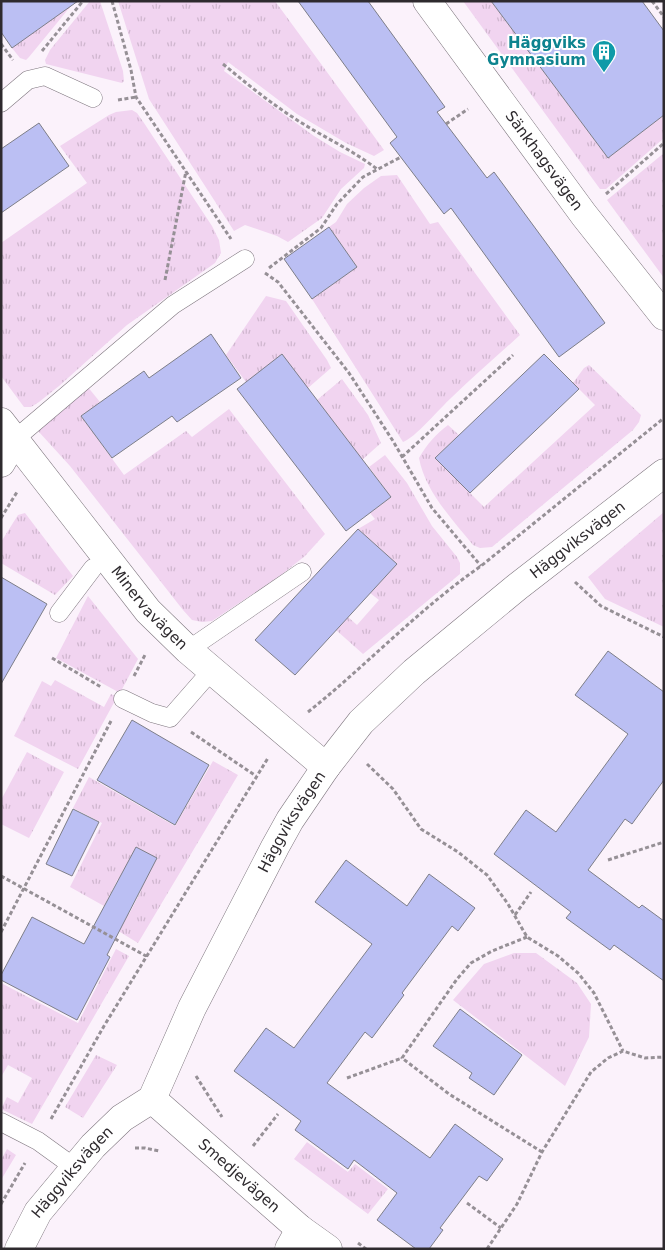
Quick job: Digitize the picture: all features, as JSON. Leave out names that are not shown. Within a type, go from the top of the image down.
[{"type":"street","name":"Sänkhagsvägen","points":[[427,1],[584,214],[664,316]]},
{"type":"street","points":[[1,463],[8,431]]},
{"type":"street","name":"Minervavägen","points":[[8,431],[148,612],[188,650],[326,767]]},
{"type":"street","name":"Häggviksvägen","points":[[19,1249],[38,1212],[74,1167],[122,1118],[152,1099],[192,1008],[290,820],[326,767],[362,722],[414,672],[517,587],[664,473]]},
{"type":"street","name":"Smedjevägen","points":[[152,1099],[294,1239],[328,1249]]},
{"type":"lane","points":[[1,103],[28,80],[45,76],[93,98]]},
{"type":"lane","points":[[8,431],[157,320],[173,305],[245,259]]},
{"type":"lane","points":[[59,612],[93,568]]},
{"type":"lane","points":[[188,650],[302,572]]},
{"type":"lane","points":[[123,699],[152,713],[170,718],[212,670]]},
{"type":"lane","points":[[1,1122],[38,1141],[74,1167]]},
{"type":"path","points":[[28,80],[36,59],[83,1]]},
{"type":"path","points":[[112,1],[131,70],[136,97],[245,259]]},
{"type":"path","points":[[652,1],[664,17]]},
{"type":"path","points":[[223,64],[294,118],[342,148],[362,157],[377,168]]},
{"type":"path","points":[[584,214],[664,143]]},
{"type":"path","points":[[401,157],[363,177],[336,204],[321,228],[288,255],[263,272],[278,282],[350,373],[432,508],[481,566]]},
{"type":"path","points":[[157,320],[186,170]]},
{"type":"path","points":[[402,457],[513,355]]},
{"type":"path","points":[[1,518],[19,488]]},
{"type":"path","points":[[572,580],[601,606],[664,637]]},
{"type":"path","points":[[1,932],[146,652]]},
{"type":"path","points":[[52,658],[123,699]]},
{"type":"path","points":[[170,718],[256,776]]},
{"type":"path","points":[[361,758],[393,789],[421,829],[458,852],[487,875],[527,937],[558,956],[578,973],[594,993],[624,1051]]},
{"type":"path","points":[[608,860],[664,842]]},
{"type":"path","points":[[1,876],[146,956]]},
{"type":"path","points":[[514,915],[532,892]]},
{"type":"path","points":[[347,1078],[402,1058],[457,979],[472,963],[492,951],[527,937]]},
{"type":"path","points":[[487,1249],[517,1204],[542,1152],[591,1072],[608,1058],[624,1051],[646,1058],[664,1057]]},
{"type":"path","points":[[402,1058],[449,1094],[542,1152]]},
{"type":"path","points":[[249,1150],[278,1114]]},
{"type":"path","points":[[467,1203],[501,1228]]},
{"type":"green space","points":[[75,1],[29,57],[26,60],[20,58],[12,48]]},
{"type":"green space","points":[[90,1],[100,1],[123,71],[124,81],[122,83],[46,64],[45,60],[50,50]]},
{"type":"green space","points":[[118,1],[275,1],[384,150],[374,156],[346,143],[297,114],[228,62],[224,71],[314,136],[340,152],[365,164],[364,168],[341,189],[322,218],[288,242],[277,236],[245,225],[234,231],[149,99]]},
{"type":"green space","points":[[463,1],[491,1],[608,158],[664,115],[664,138],[606,189],[600,189]]},
{"type":"green space","points":[[132,110],[137,113],[144,123],[212,226],[219,240],[221,253],[215,263],[127,325],[39,402],[31,407],[24,407],[1,376],[1,243],[87,183],[60,146],[109,115]]},
{"type":"green space","points":[[664,153],[664,278],[607,200]]},
{"type":"green space","points":[[397,175],[430,224],[438,222],[520,335],[408,440],[403,442],[312,299],[357,267],[329,227],[336,222],[347,204],[364,188],[381,176]]},
{"type":"green space","points":[[266,296],[286,301],[331,368],[308,388],[246,382],[226,355]]},
{"type":"green space","points":[[589,365],[641,415],[639,422],[633,430],[492,547],[480,548],[473,545],[448,515],[433,493],[422,470],[419,458],[422,453],[432,440],[448,425],[459,435],[435,458],[484,507],[595,405],[573,383],[584,368]]},
{"type":"green space","points":[[342,379],[368,415],[381,443],[362,460],[317,400]]},
{"type":"green space","points":[[87,386],[100,402],[81,416],[124,475],[186,431],[192,437],[229,409],[325,534],[305,556],[281,575],[212,621],[192,620],[70,466],[39,432],[38,428]]},
{"type":"green space","points":[[385,455],[407,483],[432,526],[457,557],[460,563],[460,574],[363,654],[336,630],[348,617],[357,625],[379,600],[370,593],[397,564],[358,529],[375,519],[370,513],[391,497],[369,467]]},
{"type":"green space","points":[[664,512],[664,627],[605,599],[588,577]]},
{"type":"green space","points":[[25,513],[73,576],[55,595],[1,563],[1,542],[18,515]]},
{"type":"green space","points":[[88,596],[138,659],[120,693],[56,658]]},
{"type":"green space","points":[[55,680],[104,707],[111,694],[117,697],[78,769],[14,736],[42,681],[51,686]]},
{"type":"green space","points":[[27,752],[64,772],[29,838],[1,824],[1,800]]},
{"type":"green space","points":[[213,761],[238,775],[138,943],[115,929],[125,912],[129,914],[141,891],[118,879],[104,906],[70,887],[102,823],[73,808],[89,777],[175,826]]},
{"type":"green space","points":[[116,949],[129,956],[32,1124],[1,1109],[7,1097],[18,1103],[32,1078],[8,1065],[1,1077],[1,983],[78,1023]]},
{"type":"green space","points":[[514,953],[536,953],[577,983],[591,1004],[589,1037],[565,1086],[453,1000],[484,964]]},
{"type":"green space","points":[[96,1055],[117,1065],[83,1118],[65,1107]]},
{"type":"green space","points":[[307,1142],[348,1172],[355,1164],[388,1189],[368,1214],[294,1159]]},
{"type":"green space","points":[[7,1149],[16,1155],[1,1180],[1,1160]]},
{"type":"building","points":[[1,1],[78,1],[12,48],[1,32]]},
{"type":"building","points":[[298,1],[368,1],[445,107],[437,112],[487,178],[494,172],[605,323],[559,357],[451,208],[444,214],[390,143],[397,137]]},
{"type":"building","name":"Häggviks Gymnasium","points":[[491,1],[642,1],[664,31],[664,115],[608,158]]},
{"type":"building","points":[[39,123],[69,166],[1,213],[1,149]]},
{"type":"building","points":[[329,227],[357,267],[312,299],[284,259]]},
{"type":"building","points":[[211,334],[241,378],[177,422],[172,416],[112,458],[81,416],[144,371],[149,378]]},
{"type":"building","points":[[282,354],[391,497],[346,531],[237,389]]},
{"type":"building","points":[[544,354],[579,389],[470,493],[435,458]]},
{"type":"building","points":[[358,529],[397,564],[295,675],[255,640]]},
{"type":"building","points":[[1,577],[47,604],[1,684]]},
{"type":"building","points":[[608,651],[664,692],[664,780],[632,824],[625,819],[588,870],[639,908],[642,905],[664,921],[664,981],[614,945],[610,950],[566,918],[571,912],[494,854],[526,810],[556,832],[628,734],[575,695]]},
{"type":"building","points":[[132,720],[209,765],[175,825],[97,780]]},
{"type":"building","points":[[73,809],[99,822],[72,876],[46,864]]},
{"type":"building","points":[[136,847],[157,858],[107,955],[110,957],[77,1020],[1,980],[1,975],[32,917],[84,944]]},
{"type":"building","points":[[346,860],[407,906],[429,874],[475,908],[458,931],[452,926],[402,993],[404,995],[372,1038],[365,1032],[327,1083],[430,1158],[455,1124],[503,1159],[487,1181],[479,1176],[440,1228],[443,1230],[429,1249],[416,1249],[377,1220],[397,1193],[354,1160],[348,1169],[295,1130],[301,1121],[234,1071],[266,1028],[294,1048],[372,944],[315,902]]},
{"type":"building","points":[[460,1009],[522,1055],[494,1095],[469,1078],[472,1073],[433,1046]]},
{"type":"place","name":"Häggviks Gymnasium","points":[[604,73]]}]
